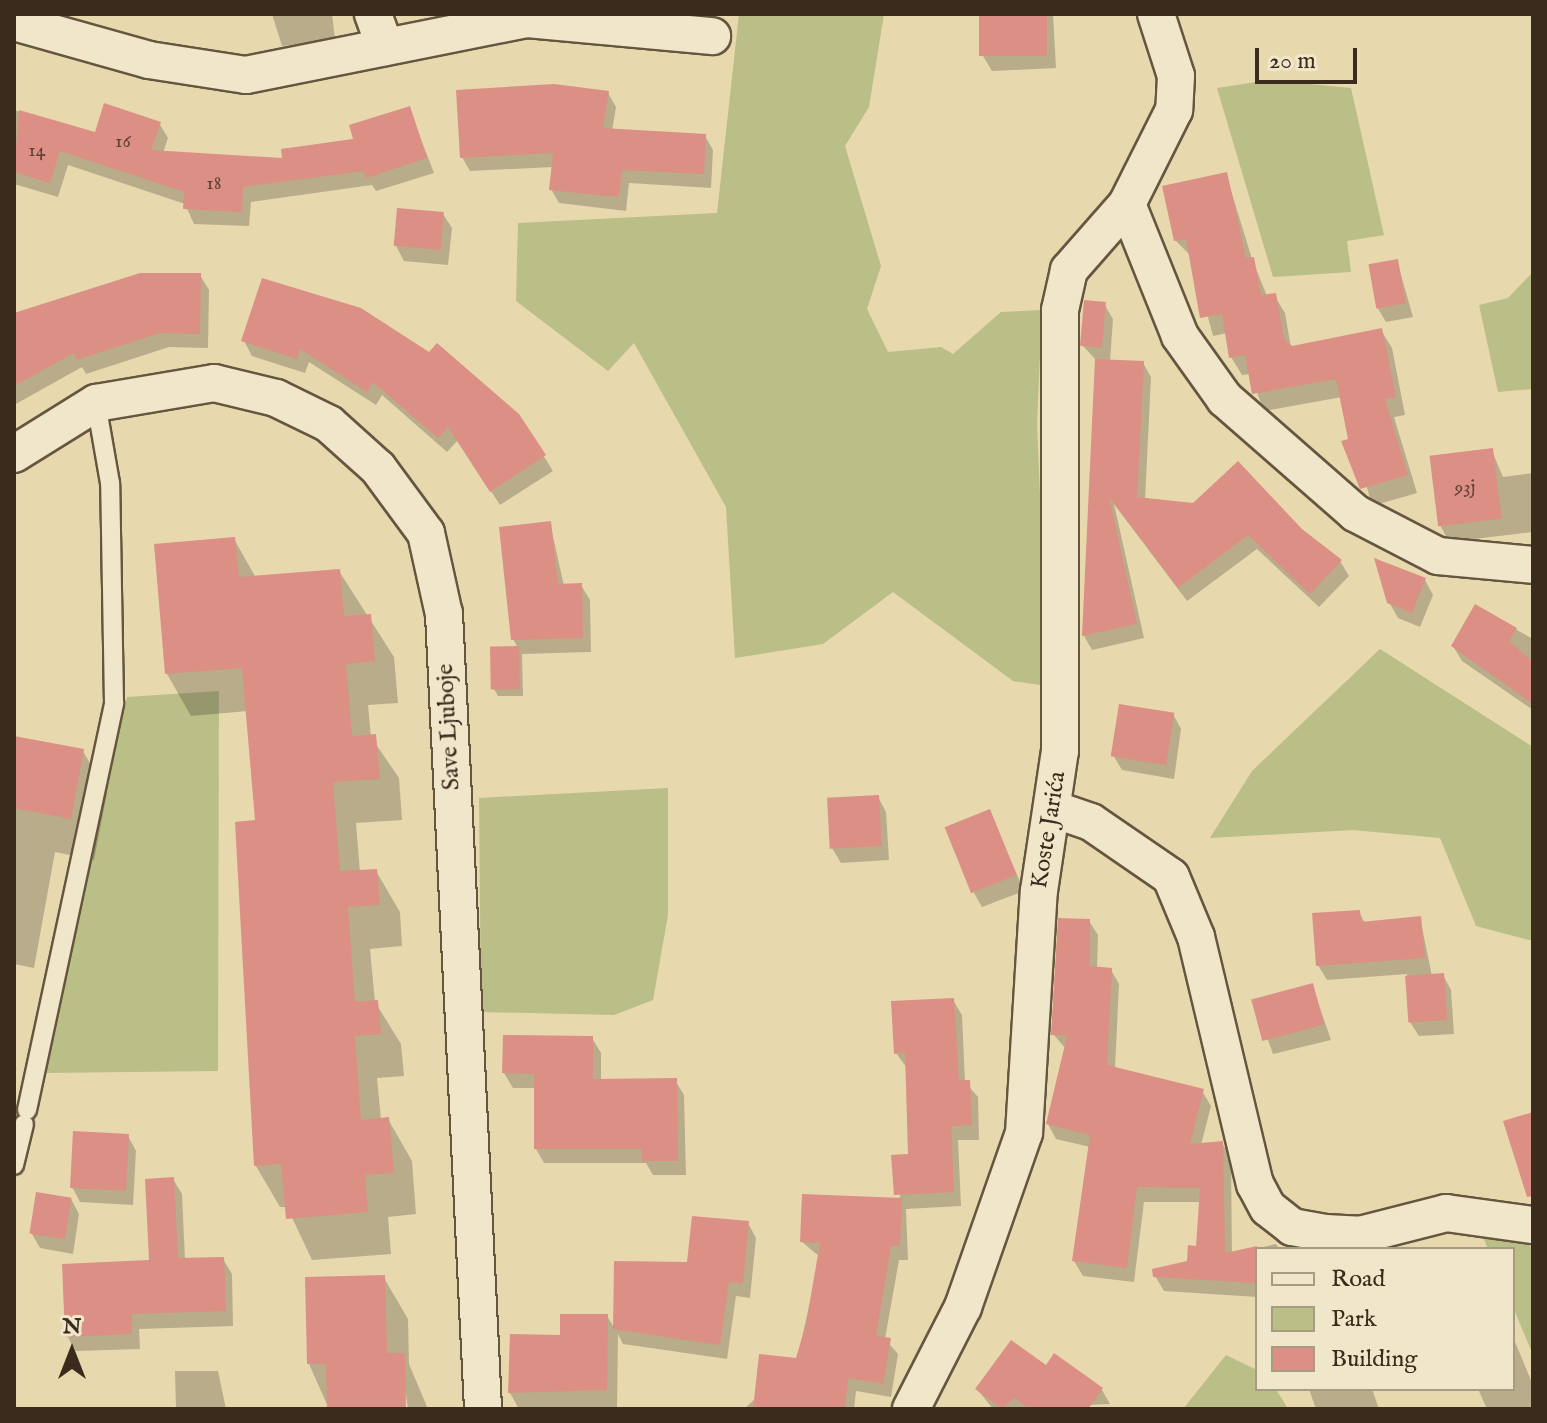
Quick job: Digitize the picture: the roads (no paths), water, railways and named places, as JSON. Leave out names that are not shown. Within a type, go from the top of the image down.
[{"type":"street","name":"Koste Jarića","points":[[911,1409],[963,1307],[1024,1133],[1039,891],[1056,810],[1060,310],[1069,270],[1127,204],[1174,110],[1176,76],[1156,14]]},
{"type":"street","points":[[14,22],[149,60],[246,75],[338,62],[379,30],[527,19],[712,36]]},
{"type":"street","points":[[1127,204],[1180,336],[1225,399],[1285,459],[1408,546],[1533,565]]},
{"type":"street","name":"Save Ljuboje","points":[[14,454],[96,403],[214,383],[276,398],[339,433],[378,468],[426,533],[444,614],[483,1409]]},
{"type":"street","points":[[1056,810],[1091,822],[1171,877],[1196,937],[1255,1184],[1268,1208],[1292,1227],[1325,1233],[1360,1235],[1446,1213],[1533,1225]]},
{"type":"lane","points":[[14,1165],[114,703],[110,483],[96,403]]}]
